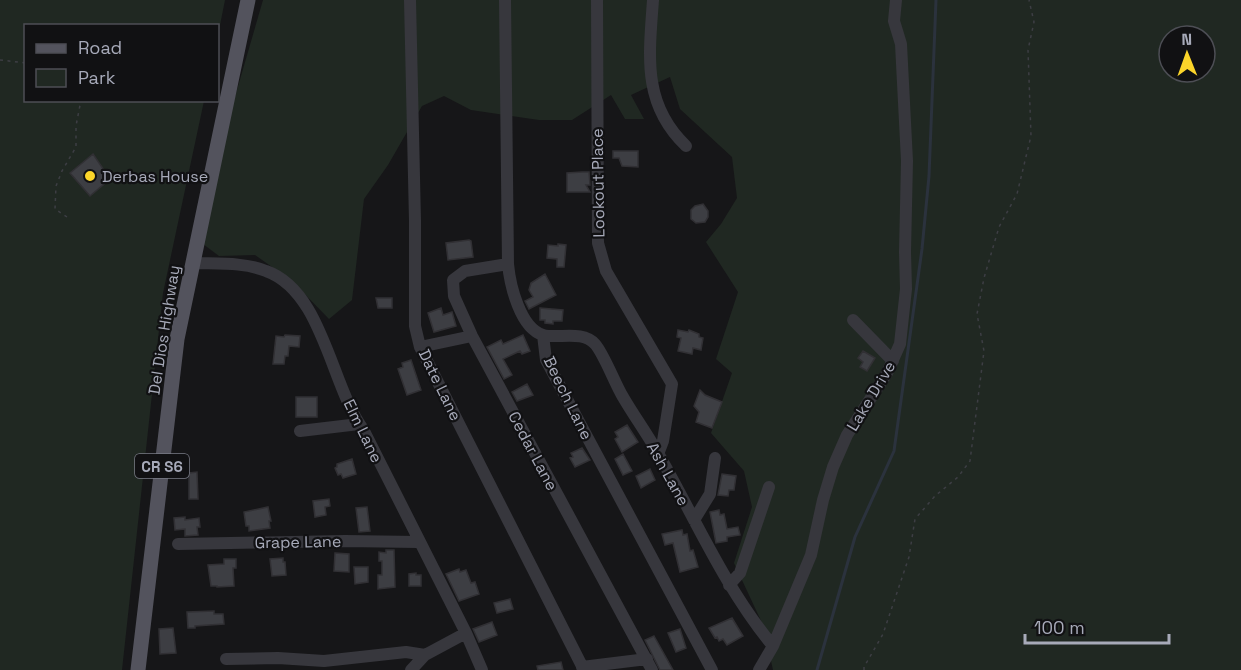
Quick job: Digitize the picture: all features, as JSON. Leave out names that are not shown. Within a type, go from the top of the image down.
[{"type":"main road","name":"Del Dios Highway","points":[[138,670],[177,339],[248,0]]},
{"type":"street","name":"Date Lane","points":[[410,0],[416,221],[415,326],[420,347],[583,668]]},
{"type":"street","name":"Beech Lane","points":[[505,0],[510,278],[522,313],[534,330],[543,335],[546,360],[712,670]]},
{"type":"street","name":"Lookout Place","points":[[597,0],[598,243],[606,271],[672,384],[665,431],[658,454]]},
{"type":"street","points":[[653,0],[649,55],[650,79],[667,125],[686,146]]},
{"type":"street","name":"Lake Drive","points":[[759,670],[773,646],[811,555],[833,466],[847,435],[893,361],[900,344],[906,289],[907,161],[901,44],[894,21],[896,0]]},
{"type":"street","name":"Elm Lane","points":[[193,263],[244,266],[268,271],[291,287],[306,306],[358,424],[466,633],[482,670]]},
{"type":"street","name":"Cedar Lane","points":[[508,264],[465,270],[453,280],[454,296],[472,336],[649,664]]},
{"type":"street","points":[[853,320],[893,361]]},
{"type":"street","name":"Ash Lane","points":[[543,335],[579,336],[595,344],[621,395],[658,454],[729,585],[752,621],[773,646]]},
{"type":"street","points":[[420,347],[472,336]]},
{"type":"street","points":[[300,431],[358,424]]},
{"type":"street","points":[[694,520],[710,494],[715,458]]},
{"type":"street","points":[[729,585],[740,573],[769,487]]},
{"type":"street","name":"Grape Lane","points":[[178,544],[418,542]]},
{"type":"street","points":[[411,670],[425,655],[466,633]]},
{"type":"street","points":[[226,659],[279,658],[324,661],[406,652],[425,655]]},
{"type":"street","points":[[583,668],[649,664]]},
{"type":"path","points":[[864,670],[883,634],[897,593],[909,557],[915,519],[934,496],[958,477],[970,461],[984,351],[977,314],[984,278],[999,227],[1017,194],[1031,136],[1028,50],[1034,22],[1029,0]]},
{"type":"path","points":[[0,60],[24,63]]},
{"type":"path","points":[[67,217],[56,209],[56,186],[76,147],[76,126],[81,102]]},
{"type":"green space","points":[[0,0],[225,0],[219,30],[219,24],[24,24],[24,102],[204,102],[163,293],[122,670],[0,670]]},
{"type":"green space","points":[[263,0],[1241,0],[1241,670],[773,670],[763,625],[734,563],[752,507],[744,471],[711,433],[732,373],[716,359],[738,292],[706,242],[721,224],[737,198],[732,157],[680,109],[670,77],[631,95],[644,119],[625,119],[611,95],[572,120],[539,120],[471,110],[444,96],[422,106],[388,165],[364,199],[352,300],[329,319],[292,281],[255,255],[219,256],[203,244],[232,107]]},
{"type":"building","points":[[613,151],[638,151],[638,167],[622,166],[619,158],[613,158]]},
{"type":"building","name":"Derbas House","points":[[93,154],[110,179],[90,196],[70,173]]},
{"type":"building","points":[[589,172],[590,185],[586,185],[590,192],[567,192],[567,173]]},
{"type":"building","points":[[703,204],[708,211],[708,217],[705,222],[696,223],[691,219],[691,210]]},
{"type":"building","points":[[469,240],[473,257],[448,260],[446,243]]},
{"type":"building","points":[[558,244],[566,245],[564,267],[557,267],[557,259],[547,258],[548,245],[558,246]]},
{"type":"building","points":[[545,274],[556,295],[529,309],[525,301],[533,297],[529,290],[531,283]]},
{"type":"building","points":[[376,298],[392,298],[392,308],[378,308]]},
{"type":"building","points":[[441,308],[443,315],[452,312],[456,326],[434,332],[428,313]]},
{"type":"building","points":[[540,308],[563,310],[562,321],[553,321],[553,324],[545,323],[545,320],[540,320]]},
{"type":"building","points":[[678,330],[688,332],[689,330],[699,334],[699,337],[703,338],[701,350],[693,348],[692,354],[678,351],[681,338],[677,337]]},
{"type":"building","points":[[285,335],[300,336],[299,347],[289,346],[284,364],[273,364],[276,336],[284,337]]},
{"type":"building","points":[[523,335],[530,351],[522,354],[520,351],[503,359],[512,375],[504,379],[487,347],[501,340],[503,344]]},
{"type":"building","points":[[863,351],[875,358],[867,371],[860,367],[863,362],[858,358]]},
{"type":"building","points":[[411,360],[421,390],[407,395],[398,369],[403,367],[402,363]]},
{"type":"building","points":[[527,384],[533,395],[517,401],[512,392]]},
{"type":"building","points":[[700,390],[705,395],[722,402],[712,428],[696,422],[699,412],[694,406]]},
{"type":"building","points":[[296,397],[317,397],[317,417],[296,417]]},
{"type":"building","points":[[627,425],[638,442],[622,452],[615,439],[618,437],[615,432]]},
{"type":"building","points":[[582,448],[590,460],[575,467],[570,458],[573,457],[571,453]]},
{"type":"building","points":[[623,454],[632,471],[623,475],[615,459]]},
{"type":"building","points":[[352,459],[356,474],[343,478],[341,474],[338,475],[335,468],[337,464]]},
{"type":"building","points":[[650,469],[655,480],[641,488],[636,476]]},
{"type":"building","points":[[197,472],[198,499],[189,499],[189,473]]},
{"type":"building","points":[[722,474],[736,476],[734,490],[729,490],[728,496],[718,495]]},
{"type":"building","points":[[329,499],[330,506],[325,507],[326,515],[315,517],[313,501]]},
{"type":"building","points":[[268,507],[270,528],[249,531],[244,512]]},
{"type":"building","points":[[367,507],[370,531],[359,532],[356,508]]},
{"type":"building","points":[[719,510],[720,515],[724,514],[727,529],[738,527],[740,535],[727,537],[727,541],[716,543],[710,512]]},
{"type":"building","points":[[185,517],[185,520],[199,518],[198,535],[185,536],[185,529],[175,530],[174,518]]},
{"type":"building","points":[[682,530],[683,535],[687,534],[690,551],[693,550],[698,567],[680,572],[673,543],[665,545],[662,534]]},
{"type":"building","points":[[386,550],[394,550],[395,587],[378,589],[378,575],[382,575],[382,561],[379,561],[379,552],[386,553]]},
{"type":"building","points":[[335,553],[349,554],[349,572],[334,571]]},
{"type":"building","points":[[283,558],[286,575],[272,576],[270,559]]},
{"type":"building","points":[[224,559],[236,559],[236,568],[233,568],[234,586],[211,586],[208,565],[224,564]]},
{"type":"building","points":[[354,567],[368,567],[368,582],[355,584]]},
{"type":"building","points":[[459,569],[460,572],[466,570],[471,583],[475,582],[479,594],[459,601],[446,574]]},
{"type":"building","points":[[416,573],[416,575],[421,575],[421,586],[409,586],[409,574]]},
{"type":"building","points":[[510,599],[513,609],[497,613],[494,603]]},
{"type":"building","points":[[214,611],[214,614],[223,614],[224,624],[188,628],[187,612]]},
{"type":"building","points":[[732,618],[743,636],[727,645],[723,639],[719,641],[717,637],[715,638],[709,628]]},
{"type":"building","points":[[492,622],[497,635],[479,642],[473,629]]},
{"type":"building","points":[[173,628],[176,653],[160,654],[159,629]]},
{"type":"building","points":[[680,629],[686,648],[676,652],[668,633]]},
{"type":"building","points":[[654,636],[673,670],[660,670],[645,640]]},
{"type":"building","points":[[561,662],[563,670],[538,670],[537,666]]},
{"type":"waterway","points":[[817,670],[855,537],[894,451],[922,249],[929,176],[936,0]]},
{"type":"place","name":"Derbas House","points":[[90,176]]}]
